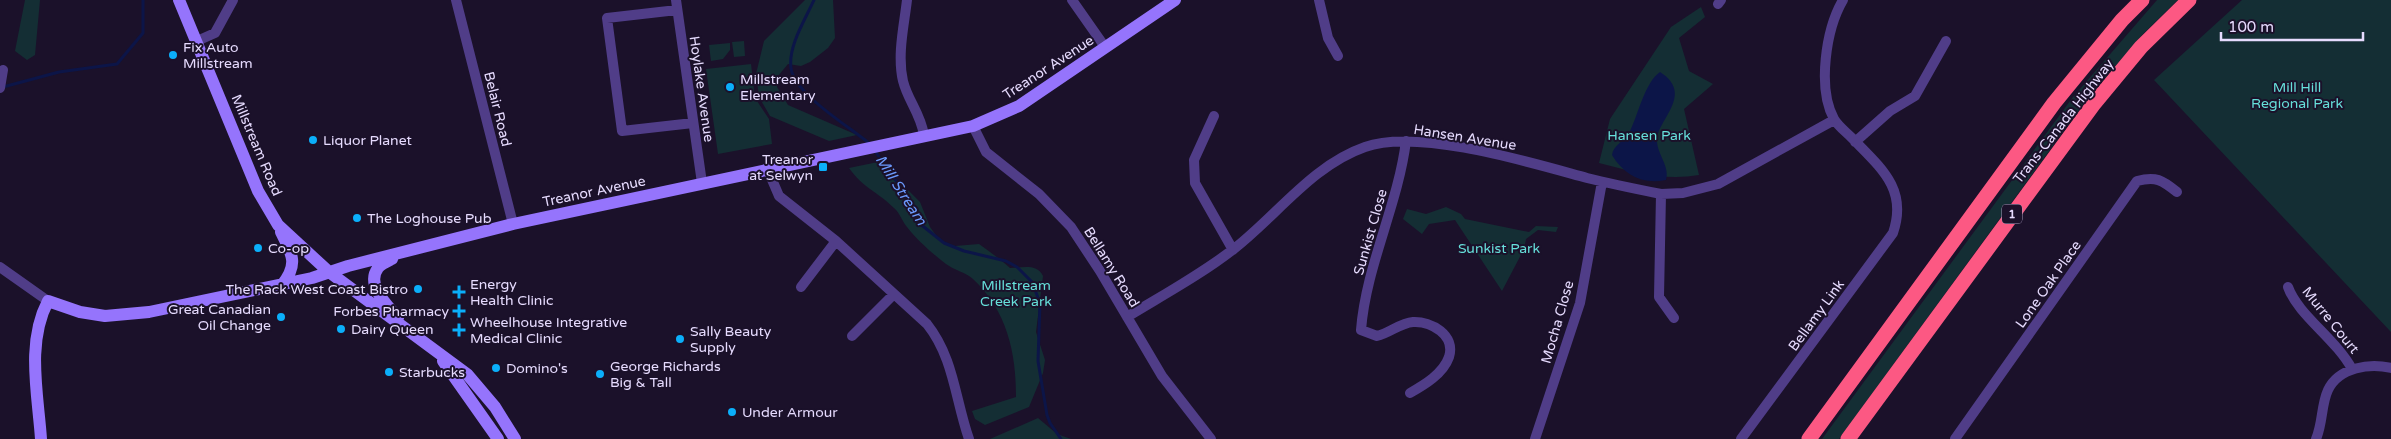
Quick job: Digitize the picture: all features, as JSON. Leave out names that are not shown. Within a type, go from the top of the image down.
[{"type":"highway","name":"Trans-Canada Highway","points":[[1809,439],[2054,103],[2122,20],[2142,0]]},
{"type":"highway","name":"Trans-Canada Highway","points":[[1848,439],[2093,105],[2141,47],[2189,0]]},
{"type":"street","name":"Millstream Road","points":[[179,0],[258,191],[278,225],[329,272],[467,374],[494,407],[515,439]]},
{"type":"street","points":[[197,41],[215,33],[233,0]]},
{"type":"street","name":"Belair Road","points":[[456,0],[513,224]]},
{"type":"street","points":[[906,0],[900,59],[903,80],[907,92],[919,113],[924,135]]},
{"type":"street","points":[[1072,0],[1104,47]]},
{"type":"street","name":"Treanor Avenue","points":[[0,267],[48,302],[80,312],[118,316],[149,312],[282,284],[513,224],[889,142],[973,126],[1019,106],[1175,0]]},
{"type":"street","points":[[1319,0],[1328,38],[1338,56]]},
{"type":"street","points":[[1843,0],[1833,21],[1828,39],[1825,79],[1828,102],[1834,120],[1856,142],[1890,111],[1915,96],[1946,41]]},
{"type":"street","points":[[676,5],[607,18],[622,131],[693,123]]},
{"type":"street","name":"Hoylake Avenue","points":[[676,5],[702,182]]},
{"type":"street","points":[[0,88],[3,70]]},
{"type":"street","points":[[1214,116],[1194,160],[1194,183],[1233,250]]},
{"type":"street","name":"Hansen Avenue","points":[[1127,317],[1233,250],[1321,170],[1347,154],[1367,146],[1406,141],[1434,143],[1515,158],[1602,182],[1661,194],[1683,193],[1718,184],[1834,120]]},
{"type":"street","name":"Bellamy Road","points":[[973,126],[986,152],[1039,194],[1071,227],[1162,376],[1212,439]]},
{"type":"street","name":"Sunkist Close","points":[[1406,141],[1390,212],[1363,305],[1362,330],[1377,336],[1412,322],[1426,323],[1440,330],[1449,343],[1450,356],[1441,370],[1426,384],[1410,393]]},
{"type":"street","name":"Bellamy Link","points":[[1741,439],[1893,233],[1898,219],[1898,201],[1888,178],[1856,142]]},
{"type":"street","points":[[767,168],[779,196],[836,241],[927,324],[944,349],[950,364],[968,439]]},
{"type":"street","name":"Lone Oak Place","points":[[1955,439],[2137,181],[2151,177],[2165,182],[2177,192]]},
{"type":"street","name":"Mocha Close","points":[[1535,439],[1580,303],[1602,182]]},
{"type":"street","points":[[1661,194],[1659,297],[1674,318]]},
{"type":"street","points":[[278,225],[291,253],[293,266],[291,274],[282,284]]},
{"type":"street","points":[[801,287],[836,241]]},
{"type":"street","points":[[402,253],[378,267],[375,278],[377,291],[408,332]]},
{"type":"street","name":"Murre Court","points":[[2288,287],[2293,299],[2330,339],[2352,370]]},
{"type":"street","points":[[852,336],[894,294]]},
{"type":"street","points":[[41,439],[35,351],[40,319],[48,302]]},
{"type":"street","name":"Millstream Road","points":[[435,351],[498,439]]},
{"type":"street","points":[[2316,439],[2322,422],[2328,389],[2334,382],[2352,370],[2367,366],[2391,368]]},
{"type":"green space","points":[[25,0],[40,0],[35,55],[27,60],[15,51]]},
{"type":"green space","points":[[805,0],[833,0],[835,38],[828,48],[810,62],[801,66],[788,64],[778,76],[777,87],[788,105],[857,135],[829,141],[770,116],[759,97],[756,74],[764,41]]},
{"type":"green space","points":[[2157,0],[2178,0],[2142,35],[2087,99],[1839,439],[1822,439],[2073,97]]},
{"type":"green space","name":"Mill Hill Regional Park","points":[[2242,0],[2391,0],[2391,332],[2154,80]]},
{"type":"green space","name":"Hansen Park","points":[[1701,7],[1705,17],[1679,38],[1689,71],[1713,84],[1684,109],[1699,175],[1686,177],[1661,176],[1599,163],[1610,119],[1671,27]]},
{"type":"green space","points":[[744,41],[745,56],[734,57],[732,42]]},
{"type":"green space","points":[[730,43],[730,50],[723,59],[711,61],[709,45]]},
{"type":"green space","points":[[751,64],[755,98],[769,119],[772,144],[718,154],[706,69]]},
{"type":"green space","name":"Millstream Creek Park","points":[[878,162],[890,178],[905,187],[920,202],[930,227],[940,241],[955,246],[979,244],[1010,268],[1033,268],[1037,269],[1043,276],[1036,332],[1045,360],[1043,373],[1029,407],[985,425],[975,419],[972,411],[1016,397],[1014,364],[1002,319],[985,291],[973,279],[949,266],[920,242],[905,225],[896,210],[865,185],[849,168]]},
{"type":"green space","name":"Sunkist Park","points":[[1446,207],[1461,214],[1465,219],[1529,232],[1536,226],[1558,227],[1556,232],[1538,230],[1526,239],[1524,249],[1502,291],[1455,220],[1429,224],[1422,234],[1403,219],[1407,209],[1426,214]]},
{"type":"green space","points":[[1038,418],[1057,434],[1071,439],[990,439]]},
{"type":"shaded area","points":[[1660,72],[1670,81],[1674,90],[1674,99],[1658,134],[1657,142],[1667,175],[1666,180],[1649,181],[1642,180],[1628,173],[1612,155],[1615,148],[1630,131],[1650,83]]},
{"type":"waterway","points":[[3,87],[59,72],[117,64],[143,33],[143,0]]},
{"type":"waterway","name":"Mill Stream","points":[[814,0],[798,33],[792,51],[791,68],[794,78],[812,99],[870,144]]},
{"type":"waterway","name":"Mill Stream","points":[[875,151],[911,202],[919,223],[944,243],[964,251],[1006,261],[1017,267],[1032,282],[1040,303],[1038,361],[1047,415],[1061,439]]},
{"type":"place","name":"Fix Auto Millstream","points":[[173,55]]},
{"type":"place","name":"Millstream Elementary","points":[[730,87]]},
{"type":"place","name":"Liquor Planet","points":[[313,140]]},
{"type":"place","name":"Treanor at Selwyn","points":[[823,167]]},
{"type":"place","name":"The Loghouse Pub","points":[[357,218]]},
{"type":"place","name":"Co-op","points":[[258,248]]},
{"type":"place","name":"The Rack West Coast Bistro","points":[[418,289]]},
{"type":"place","name":"Energy Health Clinic","points":[[459,292]]},
{"type":"place","name":"Forbes Pharmacy","points":[[459,311]]},
{"type":"place","name":"Great Canadian Oil Change","points":[[281,317]]},
{"type":"place","name":"Dairy Queen","points":[[341,329]]},
{"type":"place","name":"Wheelhouse Integrative Medical Clinic","points":[[459,330]]},
{"type":"place","name":"Sally Beauty Supply","points":[[680,339]]},
{"type":"place","name":"Domino's","points":[[496,368]]},
{"type":"place","name":"Starbucks","points":[[389,372]]},
{"type":"place","name":"George Richards Big & Tall","points":[[600,374]]},
{"type":"place","name":"Under Armour","points":[[732,412]]}]
